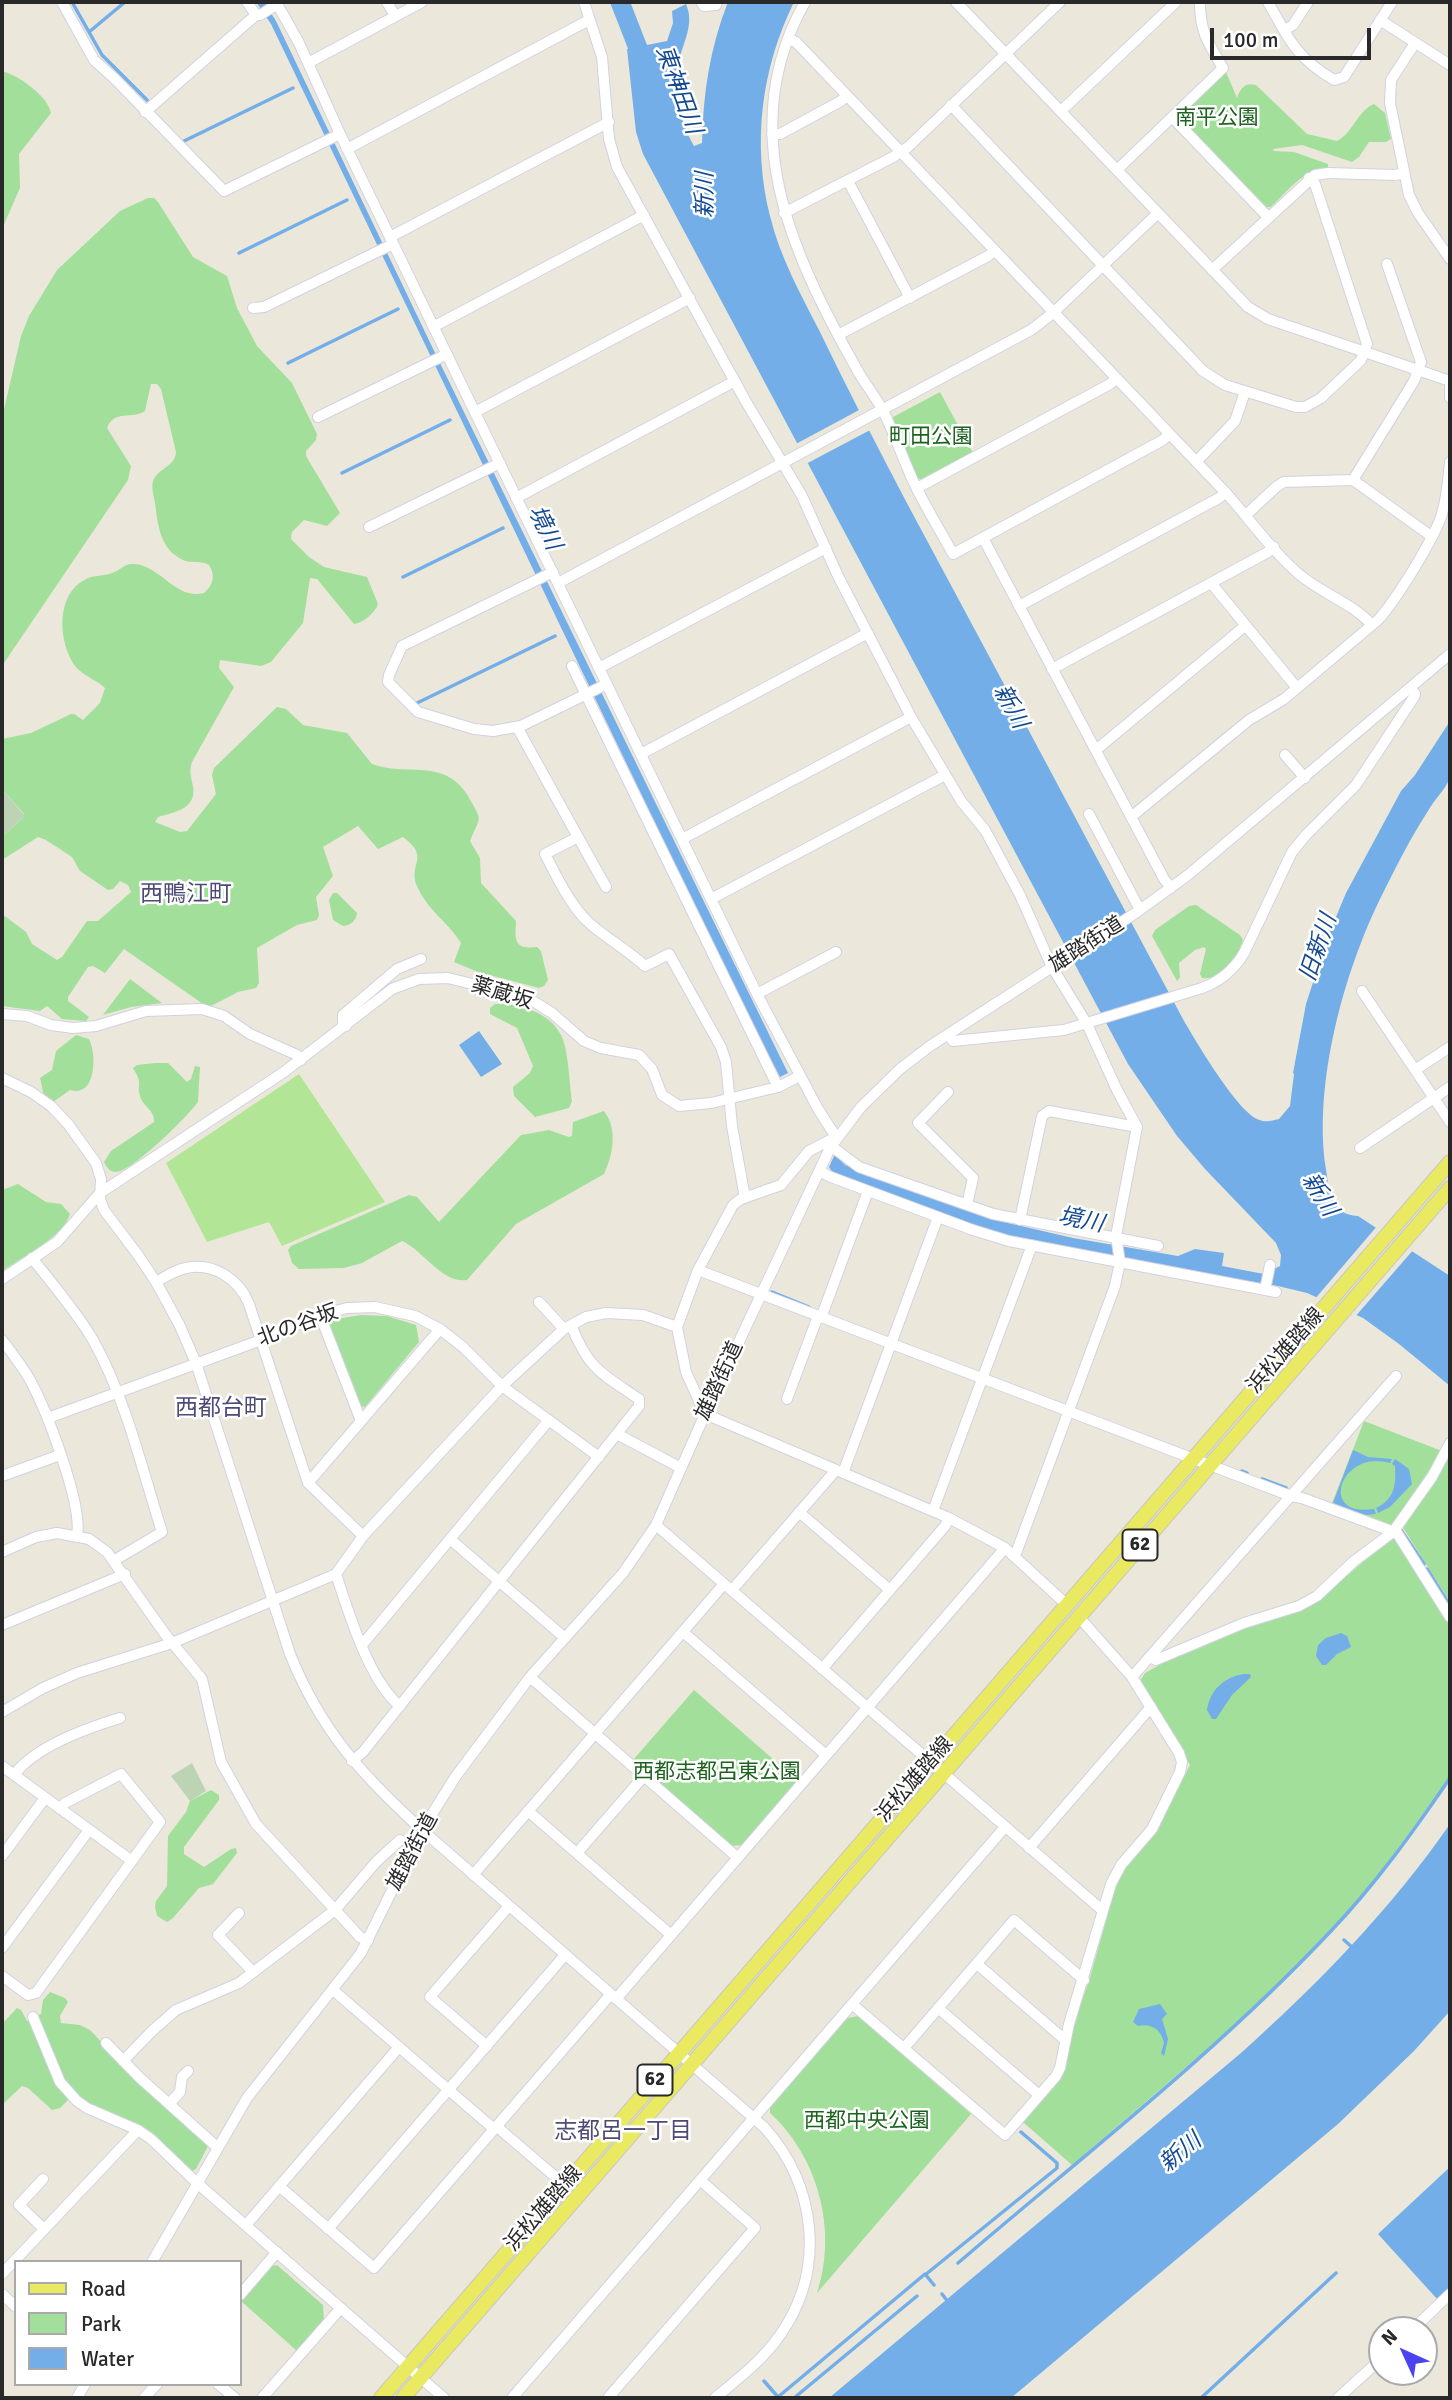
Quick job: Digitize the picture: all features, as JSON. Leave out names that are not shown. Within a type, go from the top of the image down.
[{"type":"main road","name":"浜松雄踏線","points":[[381,2398],[1450,1162]]},
{"type":"main road","name":"浜松雄踏線","points":[[403,2398],[1450,1188]]},
{"type":"street","points":[[62,2],[94,60],[224,191],[338,135]]},
{"type":"street","points":[[247,2],[259,14]]},
{"type":"street","points":[[387,2],[395,16]]},
{"type":"street","points":[[308,63],[422,2]]},
{"type":"street","points":[[584,2],[606,74],[608,122],[612,154],[617,167],[735,381],[788,461],[826,548],[911,717],[961,801],[985,830],[1056,965],[1090,1023],[1113,1082],[1137,1127],[1117,1240],[1120,1261],[1115,1286],[1014,1556]]},
{"type":"street","points":[[701,2],[704,6],[716,5],[717,2]]},
{"type":"street","points":[[805,2],[788,39],[776,85],[772,134],[774,169],[784,213],[802,259],[838,335],[953,554],[1164,440],[1169,434]]},
{"type":"street","points":[[957,2],[1212,270],[1258,314],[1450,383],[1450,398]]},
{"type":"street","points":[[784,213],[900,152],[1060,2]]},
{"type":"street","points":[[1061,111],[1176,2]]},
{"type":"street","points":[[1117,170],[1223,68],[1203,34],[1200,2]]},
{"type":"street","points":[[1268,2],[1294,48],[1306,62],[1334,80],[1344,77],[1392,2]]},
{"type":"street","points":[[1284,30],[1293,25],[1308,2]]},
{"type":"street","points":[[145,112],[259,14],[275,5],[308,63],[338,135],[433,327],[444,356],[475,412],[497,464],[599,668],[604,685],[832,1144],[859,1167],[967,1205],[1020,1220],[1158,1246]]},
{"type":"street","points":[[347,149],[589,20]]},
{"type":"street","points":[[1380,20],[1450,65]]},
{"type":"street","points":[[788,39],[796,42],[1225,492],[1302,577],[1344,603],[1371,625]]},
{"type":"street","points":[[1415,43],[1391,80],[1389,92],[1413,204],[1450,259]]},
{"type":"street","points":[[772,134],[780,134],[847,96]]},
{"type":"street","points":[[951,105],[1203,371],[1225,385],[1296,407],[1305,407],[1321,398],[1361,360],[1367,344],[1315,184],[1309,178]]},
{"type":"street","points":[[1172,117],[1268,217]]},
{"type":"street","points":[[254,308],[264,307],[377,252],[608,122]]},
{"type":"street","points":[[1212,270],[1309,178],[1321,173],[1405,173]]},
{"type":"street","points":[[848,181],[910,298]]},
{"type":"street","points":[[604,685],[517,727],[502,731],[484,730],[422,714],[411,707],[390,685],[387,678],[402,646],[535,581],[552,577],[788,461],[1018,338],[1053,313],[1158,213]]},
{"type":"street","points":[[433,327],[644,215]]},
{"type":"street","points":[[838,335],[988,257],[994,251]]},
{"type":"street","points":[[1353,480],[1414,381],[1421,362],[1387,264]]},
{"type":"street","points":[[475,412],[690,298]]},
{"type":"street","points":[[318,417],[444,356]]},
{"type":"street","points":[[917,488],[1116,379]]},
{"type":"street","points":[[516,498],[735,381]]},
{"type":"street","points":[[1196,462],[1235,421],[1245,392]]},
{"type":"street","points":[[1131,817],[1249,720],[1284,699],[1371,625],[1389,606],[1447,506],[1450,462]]},
{"type":"street","points":[[369,527],[497,464]]},
{"type":"street","points":[[1246,515],[1284,482],[1353,480],[1431,536]]},
{"type":"street","points":[[1019,606],[1219,498],[1225,492]]},
{"type":"street","points":[[983,538],[1171,888]]},
{"type":"street","points":[[1052,669],[1274,547]]},
{"type":"street","points":[[599,668],[826,548]]},
{"type":"street","points":[[1211,583],[1297,688]]},
{"type":"street","points":[[1096,750],[1245,626]]},
{"type":"street","points":[[640,754],[868,633]]},
{"type":"street","name":"雄踏街道","points":[[153,2260],[255,2087],[355,1962],[422,1830],[480,1742],[530,1677],[623,1573],[656,1525],[705,1413],[832,1144],[886,1081],[915,1057],[1171,888],[1450,654]]},
{"type":"street","points":[[572,666],[778,1087]]},
{"type":"street","points":[[948,1034],[953,1041],[1054,1031],[1090,1023],[1217,981],[1240,960],[1292,852],[1356,785],[1414,697],[1411,688]]},
{"type":"street","points":[[682,839],[911,717]]},
{"type":"street","points":[[517,727],[606,887]]},
{"type":"street","points":[[1285,755],[1305,778]]},
{"type":"street","points":[[711,899],[946,775]]},
{"type":"street","points":[[1089,814],[1139,911]]},
{"type":"street","points":[[578,837],[545,854],[579,912],[645,966],[669,954],[724,1055],[728,1099],[745,1198]]},
{"type":"street","points":[[757,994],[836,952]]},
{"type":"street","points":[[346,1026],[343,1015],[397,969],[421,959]]},
{"type":"street","name":"薬蔵坂","points":[[2,1279],[65,1234],[100,1193],[301,1060],[384,995],[419,979],[448,978],[519,995],[544,1008],[584,1041],[601,1048],[639,1055],[652,1069],[662,1095],[673,1104],[696,1106],[728,1099]]},
{"type":"street","points":[[1362,991],[1450,1122]]},
{"type":"street","points":[[2,1014],[27,1016],[73,1028],[96,1026],[146,1011],[202,1009],[224,1017],[250,1034],[296,1055],[301,1060]]},
{"type":"street","points":[[1415,1070],[1450,1047]]},
{"type":"street","points":[[728,1099],[778,1087],[800,1076]]},
{"type":"street","points":[[2,1078],[41,1099],[68,1124],[96,1163],[101,1178],[100,1193],[104,1210],[138,1255],[176,1317],[196,1363],[290,1654],[304,1688],[327,1727],[377,1789],[754,2118],[774,2138],[796,2174],[808,2214],[810,2257],[800,2298],[780,2336],[757,2361],[715,2398]]},
{"type":"street","points":[[1360,1148],[1450,1087]]},
{"type":"street","points":[[948,1093],[918,1123],[973,1178],[967,1205]]},
{"type":"street","points":[[1020,1220],[1042,1116],[1049,1111],[1137,1127]]},
{"type":"street","points":[[832,1144],[809,1151],[781,1185],[737,1202],[730,1209],[698,1270],[677,1326],[686,1372],[705,1413],[933,1511],[1005,1548],[1066,1604]]},
{"type":"street","points":[[822,1165],[868,1191],[991,1236],[1269,1289],[1270,1265]]},
{"type":"street","points":[[787,1399],[868,1191]]},
{"type":"street","points":[[473,1875],[683,1632],[839,1471],[891,1345],[938,1217]]},
{"type":"street","points":[[933,1511],[1032,1245]]},
{"type":"street","points":[[32,1258],[88,1331],[117,1392],[162,1532],[115,1560]]},
{"type":"street","points":[[156,1282],[180,1270],[194,1267],[209,1268],[226,1275],[240,1287],[261,1340],[308,1483],[363,1536]]},
{"type":"street","points":[[698,1270],[1191,1459],[1397,1533],[1450,1617]]},
{"type":"street","points":[[352,1761],[363,1752],[639,1406],[639,1399],[590,1364],[567,1327],[538,1302]]},
{"type":"street","name":"北の谷坂","points":[[48,1418],[261,1340],[320,1315],[347,1308],[375,1307],[402,1312],[440,1329],[463,1347],[502,1386],[599,1457]]},
{"type":"street","points":[[2,1712],[43,1688],[77,1673],[172,1643],[335,1574],[363,1536],[502,1386],[567,1327],[586,1317],[606,1312],[643,1315],[677,1326]]},
{"type":"street","points":[[320,1315],[360,1421]]},
{"type":"street","points":[[308,1483],[440,1329]]},
{"type":"street","points":[[2,1340],[30,1379],[48,1418],[76,1506],[77,1535]]},
{"type":"street","points":[[1132,1677],[1396,1376]]},
{"type":"street","points":[[362,1645],[549,1420]]},
{"type":"street","points":[[617,1434],[681,1468]]},
{"type":"street","points":[[1150,1657],[1156,1660],[1234,1626],[1309,1602],[1353,1562],[1392,1532],[1432,1476],[1450,1443]]},
{"type":"street","points":[[2,1476],[60,1455]]},
{"type":"street","points":[[799,1512],[890,1590]]},
{"type":"street","points":[[822,1669],[945,1526],[948,1518]]},
{"type":"street","points":[[656,1525],[1102,1910]]},
{"type":"street","points":[[2,1552],[47,1534],[77,1535],[99,1545],[115,1560],[172,1643],[202,1679],[221,1762],[250,1815],[270,1841],[360,1937],[368,1941]]},
{"type":"street","points":[[450,1539],[565,1638]]},
{"type":"street","points":[[279,2186],[374,2268],[495,2128],[671,1935],[1005,1548]]},
{"type":"street","points":[[2,1625],[125,1574]]},
{"type":"street","points":[[335,1574],[362,1645],[382,1683],[400,1706]]},
{"type":"street","points":[[852,2004],[1005,2135],[1060,2068],[1065,2040],[1115,1874],[1152,1829],[1182,1768],[1181,1757],[1132,1677],[1078,1616]]},
{"type":"street","points":[[683,1632],[826,1755]]},
{"type":"street","points":[[530,1677],[738,1858]]},
{"type":"street","points":[[1030,1848],[1151,1707]]},
{"type":"street","points":[[14,1775],[61,1741],[120,1718]]},
{"type":"street","points":[[2,1766],[132,1861]]},
{"type":"street","points":[[2,1976],[28,1995],[36,1993],[160,1822],[121,1774],[65,1803],[61,1809]]},
{"type":"street","points":[[577,1853],[644,1776]]},
{"type":"street","points":[[2,1856],[45,1798]]},
{"type":"street","points":[[528,1811],[671,1935]]},
{"type":"street","points":[[512,2398],[1005,1827]]},
{"type":"street","points":[[2,1948],[89,1830]]},
{"type":"street","points":[[123,2061],[152,2031],[181,2007],[231,1987],[335,1910],[376,1862],[399,1845]]},
{"type":"street","points":[[487,2046],[430,1997],[509,1906]]},
{"type":"street","points":[[239,1913],[218,1935],[253,1972]]},
{"type":"street","points":[[904,2048],[1014,1920],[1084,1980]]},
{"type":"street","points":[[328,2229],[565,1955]]},
{"type":"street","points":[[977,1964],[1065,2040]]},
{"type":"street","points":[[333,1990],[565,2185]]},
{"type":"street","points":[[939,2008],[1040,2095]]},
{"type":"street","points":[[33,2017],[56,2075],[73,2097],[87,2108],[138,2130],[151,2139],[197,2183],[444,2398]]},
{"type":"street","points":[[106,2043],[218,2147]]},
{"type":"street","points":[[246,2225],[399,2047]]},
{"type":"street","points":[[169,2104],[180,2092],[182,2077],[188,2071]]},
{"type":"street","points":[[15,2260],[138,2130]]},
{"type":"street","points":[[43,2179],[19,2205],[44,2229]]},
{"type":"street","points":[[608,2398],[755,2228],[700,2180]]},
{"type":"street","points":[[242,2293],[277,2252]]},
{"type":"street","points":[[2,2274],[14,2261]]},
{"type":"street","points":[[1427,2316],[1450,2294]]},
{"type":"street","points":[[262,2398],[341,2308]]},
{"type":"street","points":[[1338,2398],[1368,2370]]},
{"type":"street","points":[[213,2398],[220,2386],[234,2398]]},
{"type":"green space","points":[[2,71],[31,87],[49,106],[51,113],[19,154],[20,188],[2,229]]},
{"type":"green space","name":"南平公園","points":[[1226,72],[1237,98],[1244,87],[1249,84],[1256,85],[1307,134],[1337,141],[1368,107],[1374,104],[1385,113],[1391,139],[1386,142],[1369,142],[1352,162],[1302,145],[1273,149],[1294,152],[1328,164],[1328,168],[1304,176],[1271,207],[1266,207],[1182,120],[1182,114]]},
{"type":"green space","points":[[148,198],[154,198],[158,202],[193,257],[227,276],[237,308],[257,346],[292,383],[317,434],[316,440],[306,451],[306,456],[340,513],[327,526],[304,520],[292,532],[291,539],[324,567],[367,577],[378,604],[368,617],[354,624],[317,579],[310,578],[303,623],[271,662],[261,666],[220,660],[219,668],[234,687],[192,762],[192,800],[183,808],[158,817],[155,822],[180,832],[187,831],[216,794],[212,775],[214,768],[277,707],[286,709],[303,725],[347,733],[372,764],[385,768],[436,772],[459,784],[479,818],[470,841],[480,858],[481,883],[516,921],[517,942],[523,947],[537,947],[541,951],[548,980],[544,986],[539,988],[478,972],[454,962],[461,943],[426,902],[417,886],[416,850],[403,837],[378,849],[358,826],[323,847],[333,876],[316,897],[319,915],[317,920],[297,925],[257,948],[259,983],[256,988],[238,992],[211,1006],[203,1004],[124,949],[105,973],[93,966],[88,967],[68,997],[68,1001],[89,1017],[86,1021],[62,1019],[47,1006],[40,1011],[2,1006],[2,914],[26,932],[32,944],[57,960],[62,957],[87,921],[98,921],[131,892],[128,885],[120,881],[113,889],[108,890],[80,871],[72,857],[38,837],[2,860],[2,837],[24,814],[2,789],[2,739],[31,733],[71,714],[83,720],[100,703],[105,688],[78,669],[69,656],[62,619],[69,596],[76,586],[86,579],[112,573],[131,564],[150,569],[176,587],[194,594],[204,593],[212,580],[209,565],[183,560],[169,550],[157,520],[152,484],[155,477],[173,461],[176,452],[161,389],[157,384],[151,384],[145,411],[114,419],[107,428],[131,466],[128,480],[2,666],[2,418],[21,336],[29,316],[57,270],[120,211]]},
{"type":"green space","name":"町田公園","points":[[940,392],[973,453],[923,480],[917,478],[892,421],[893,417]]},
{"type":"green space","points":[[2,789],[25,816],[2,837]]},
{"type":"green space","points":[[333,893],[337,893],[357,913],[351,924],[343,926],[333,920],[329,900]]},
{"type":"green space","points":[[1196,905],[1240,935],[1243,940],[1228,967],[1209,978],[1202,978],[1200,974],[1206,949],[1204,947],[1195,950],[1179,963],[1180,978],[1177,981],[1152,936],[1155,930],[1189,906]]},
{"type":"green space","points":[[130,979],[162,1003],[131,1007],[103,1015]]},
{"type":"green space","points":[[495,1004],[532,1010],[556,1027],[564,1042],[567,1058],[572,1101],[569,1108],[535,1117],[514,1096],[513,1087],[530,1073],[533,1066],[517,1028],[490,1014],[490,1008]]},
{"type":"green space","points":[[76,1035],[89,1039],[92,1046],[90,1082],[85,1088],[79,1091],[70,1090],[53,1102],[44,1096],[40,1078],[52,1070],[56,1051]]},
{"type":"green space","points":[[168,1063],[187,1082],[191,1079],[195,1066],[200,1067],[198,1102],[147,1153],[124,1169],[112,1171],[104,1162],[111,1151],[154,1122],[153,1114],[140,1096],[139,1081],[133,1068]]},
{"type":"green space","points":[[299,1074],[385,1202],[282,1246],[269,1222],[207,1242],[166,1163]]},
{"type":"green space","points":[[604,1111],[611,1126],[613,1142],[604,1174],[516,1224],[467,1280],[449,1277],[402,1241],[362,1263],[344,1268],[299,1269],[292,1263],[288,1250],[291,1246],[409,1195],[417,1197],[439,1222],[521,1135],[549,1130],[569,1137],[572,1136],[573,1122]]},
{"type":"green space","points":[[18,1184],[46,1202],[61,1204],[70,1214],[66,1223],[50,1239],[2,1271],[2,1190]]},
{"type":"green space","points":[[361,1315],[387,1316],[416,1325],[419,1342],[365,1407],[360,1406],[328,1323],[330,1320]]},
{"type":"green space","points":[[1364,1421],[1442,1451],[1392,1525],[1332,1503]]},
{"type":"green space","points":[[1450,1453],[1450,1602],[1402,1526]]},
{"type":"green space","points":[[1394,1536],[1450,1624],[1450,1777],[1377,1877],[1330,1931],[1246,2016],[1072,2165],[1023,2122],[1060,2078],[1073,2025],[1089,1981],[1116,1885],[1125,1868],[1156,1832],[1190,1765],[1139,1683],[1145,1673],[1168,1660],[1200,1648],[1226,1634],[1311,1606]]},
{"type":"green space","name":"西都志都呂東公園","points":[[694,1690],[798,1781],[743,1845],[731,1846],[633,1760]]},
{"type":"green space","points":[[192,1763],[206,1791],[190,1801],[171,1776]]},
{"type":"green space","points":[[211,1790],[219,1795],[219,1800],[184,1847],[184,1854],[204,1867],[231,1849],[236,1848],[237,1853],[213,1884],[199,1888],[167,1922],[157,1916],[155,1907],[156,1901],[167,1886],[168,1836],[186,1812],[190,1801]]},
{"type":"green space","points":[[50,1992],[68,2002],[60,2016],[61,2023],[80,2025],[90,2030],[208,2146],[196,2169],[190,2172],[153,2137],[70,2098],[60,2108],[52,2110],[28,2088],[22,2086],[2,2105],[2,2024],[17,2008],[27,2021],[41,2014],[43,2000]]},
{"type":"green space","name":"西都中央公園","points":[[858,2016],[971,2114],[817,2293],[825,2244],[819,2196],[801,2151],[770,2113],[770,2107],[847,2018]]},
{"type":"green space","points":[[277,2265],[323,2305],[324,2320],[297,2351],[242,2302],[272,2266]]},
{"type":"water","points":[[256,2],[264,2],[276,21],[437,357],[788,1073],[780,1077],[741,1002],[271,24]]},
{"type":"water","name":"新川","points":[[728,2],[794,2],[783,27],[767,80],[761,134],[770,216],[785,260],[909,507],[1184,1021],[1228,1089],[1248,1113],[1257,1119],[1279,1119],[1290,1106],[1293,1073],[1306,1004],[1328,936],[1346,893],[1401,791],[1415,775],[1450,721],[1449,780],[1416,831],[1382,895],[1355,958],[1344,993],[1328,1065],[1323,1136],[1328,1185],[1337,1206],[1349,1215],[1358,1216],[1450,1276],[1450,1386],[1363,1318],[1307,1293],[1125,1260],[992,1232],[832,1172],[829,1167],[835,1154],[845,1165],[995,1220],[1073,1238],[1178,1256],[1195,1249],[1224,1253],[1222,1266],[1264,1274],[1280,1266],[1281,1255],[1276,1243],[1177,1136],[1128,1064],[643,154],[636,132],[627,49],[667,41],[673,23],[672,11],[686,4],[689,26],[677,73],[677,94],[681,116],[694,146],[702,143],[709,71],[716,36]]},
{"type":"water","points":[[479,1031],[502,1064],[481,1077],[459,1045]]},
{"type":"water","points":[[1353,1450],[1368,1457],[1392,1459],[1390,1463],[1373,1461],[1359,1465],[1348,1473],[1342,1484],[1341,1494],[1346,1504],[1356,1509],[1374,1509],[1376,1514],[1365,1515],[1333,1503]]},
{"type":"water","points":[[1395,1459],[1409,1469],[1412,1484],[1390,1507],[1378,1513],[1376,1508],[1391,1496],[1393,1491],[1395,1466],[1392,1464]]},
{"type":"water","points":[[1341,1633],[1347,1636],[1351,1647],[1337,1654],[1326,1665],[1322,1665],[1316,1656],[1318,1645],[1326,1638]]},
{"type":"water","points":[[1250,1674],[1251,1677],[1232,1695],[1216,1719],[1212,1719],[1207,1710],[1211,1696],[1224,1681]]},
{"type":"water","name":"新川","points":[[1450,1824],[1450,2011],[1414,2051],[1338,2124],[1011,2398],[829,2398],[1270,2027],[1378,1916]]},
{"type":"water","points":[[1160,2004],[1167,2014],[1162,2019],[1168,2039],[1164,2056],[1161,2053],[1163,2038],[1158,2031],[1133,2022],[1139,2009]]},
{"type":"water","points":[[1450,2167],[1450,2289],[1438,2300],[1378,2234]]},
{"type":"pier","points":[[861,409],[872,429],[804,465],[794,445]]},
{"type":"pier","points":[[1378,1225],[1414,1249],[1354,1318],[1314,1300]]},
{"type":"waterway","points":[[72,2],[102,55],[147,100]]},
{"type":"waterway","points":[[89,32],[125,2]]},
{"type":"waterway","name":"東神田川","points":[[620,2],[647,71]]},
{"type":"waterway","points":[[182,142],[293,88]]},
{"type":"waterway","points":[[239,253],[347,200]]},
{"type":"waterway","points":[[288,363],[398,309]]},
{"type":"waterway","points":[[342,473],[450,420]]},
{"type":"waterway","points":[[403,577],[503,528]]},
{"type":"waterway","points":[[415,704],[555,636]]},
{"type":"waterway","points":[[772,1292],[809,1307]]},
{"type":"waterway","points":[[1242,1471],[1247,1473]]},
{"type":"waterway","points":[[1262,1479],[1286,1488]]},
{"type":"waterway","points":[[1401,1530],[1424,1564]]},
{"type":"waterway","points":[[1427,1569],[1450,1606]]},
{"type":"waterway","points":[[958,2263],[1148,2102],[1242,2020],[1286,1977],[1363,1896],[1450,1778]]},
{"type":"waterway","points":[[1344,1940],[1353,1948]]},
{"type":"waterway","points":[[925,2275],[1057,2168],[1057,2163],[1021,2132]]},
{"type":"waterway","points":[[1201,2398],[1336,2273]]},
{"type":"waterway","points":[[764,2381],[778,2397],[925,2274],[934,2285]]},
{"type":"waterway","points":[[942,2294],[949,2303]]},
{"type":"waterway","points":[[794,2398],[917,2296]]},
{"type":"district","name":"西鴨江町","points":[[186,895]]},
{"type":"district","name":"西都台町","points":[[221,1409]]},
{"type":"district","name":"志都呂一丁目","points":[[623,2132]]},
{"type":"water label","name":"境川","points":[[544,528]]},
{"type":"water label","name":"旧新川","points":[[1319,948]]},
{"type":"water label","name":"境川","points":[[1081,1221]]}]
